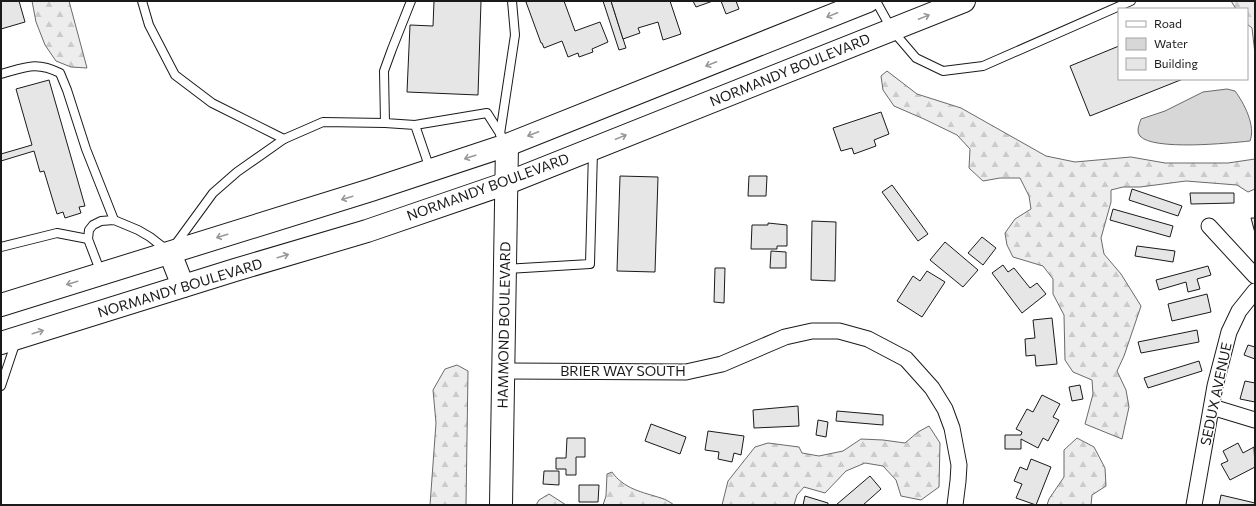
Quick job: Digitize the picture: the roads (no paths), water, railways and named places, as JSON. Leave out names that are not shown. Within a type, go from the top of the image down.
[{"type":"main road","points":[[1,305],[371,190],[430,170],[504,139],[868,1]]},
{"type":"main road","name":"NORMANDY BOULEVARD","points":[[9,341],[183,286],[367,231],[507,183],[964,1]]},
{"type":"main road","name":"HAMMOND BOULEVARD","points":[[501,505],[507,183],[504,139]]},
{"type":"main road","points":[[170,253],[183,286]]},
{"type":"street","points":[[1209,226],[1255,276]]},
{"type":"street","name":"SEDUX AVENUE","points":[[1194,505],[1215,386],[1229,332],[1239,311],[1255,291]]},
{"type":"street","name":"BRIER WAY SOUTH","points":[[504,371],[686,372],[722,364],[785,337],[812,331],[839,331],[868,339],[906,359],[932,388],[945,409],[955,439],[958,464],[958,481],[955,505]]},
{"type":"street","points":[[1212,407],[1255,420]]},
{"type":"lane","points":[[142,1],[149,25],[174,75],[212,103],[284,140]]},
{"type":"lane","points":[[385,123],[384,71],[412,1]]},
{"type":"lane","points":[[504,139],[515,35],[512,1]]},
{"type":"lane","points":[[876,1],[892,30],[916,58],[943,71],[982,66],[1131,2]]},
{"type":"lane","points":[[1,74],[26,66],[47,67],[60,73],[86,149],[114,220]]},
{"type":"lane","points":[[102,274],[88,239],[89,230],[93,225],[101,221],[114,220],[150,237],[170,253],[213,193],[237,172],[284,140],[323,122],[415,125],[487,113],[504,139]]},
{"type":"lane","points":[[415,125],[430,170]]},
{"type":"lane","points":[[505,269],[590,264],[593,148]]},
{"type":"lane","points":[[1,247],[57,233],[88,239]]},
{"type":"lane","points":[[1,386],[9,341]]},
{"type":"water","points":[[1227,89],[1235,91],[1245,108],[1250,122],[1250,141],[1175,145],[1148,141],[1140,136],[1138,128],[1141,119],[1165,111],[1203,92]]}]
